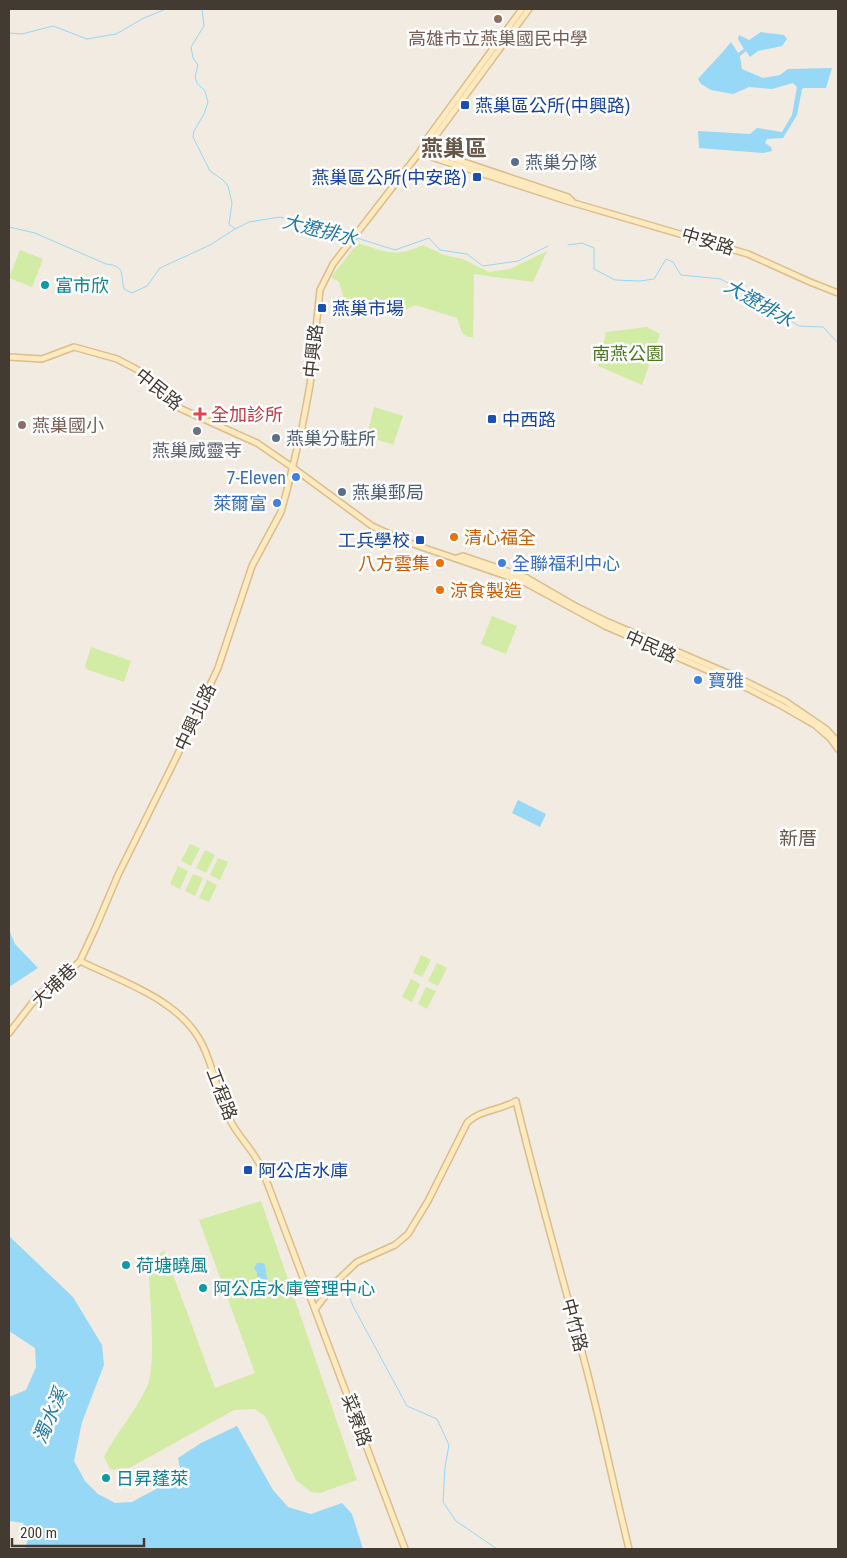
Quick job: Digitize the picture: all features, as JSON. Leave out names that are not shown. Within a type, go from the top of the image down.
[{"type":"street","points":[[424,148],[522,9]]},
{"type":"street","points":[[419,153],[529,9]]},
{"type":"street","name":"中安路","points":[[424,148],[568,197],[572,202]]},
{"type":"street","name":"中安路","points":[[419,153],[567,201],[748,254],[838,293]]},
{"type":"street","name":"中興路","points":[[292,467],[310,385],[320,290],[333,264],[419,153]]},
{"type":"street","name":"中民路","points":[[9,357],[42,360],[74,346],[117,359],[138,370],[177,407],[257,443],[372,526],[407,542],[524,582],[605,626],[737,683],[815,725],[838,748]]},
{"type":"street","name":"中興北路","points":[[80,961],[118,875],[218,668],[252,566],[280,512],[292,467]]},
{"type":"street","name":"中民路","points":[[456,558],[463,556],[525,577],[575,606],[608,622],[739,678],[785,701],[826,729],[838,742]]},
{"type":"street","name":"大埔巷","points":[[9,1033],[40,993],[62,979],[80,961]]},
{"type":"street","name":"工程路","points":[[80,961],[160,1000],[174,1010],[197,1035],[208,1057],[219,1094],[231,1124],[254,1152],[262,1169],[316,1308]]},
{"type":"street","name":"中竹路","points":[[316,1308],[326,1294],[357,1262],[394,1245],[408,1234],[428,1201],[467,1123],[472,1118],[508,1106],[516,1101],[534,1176],[592,1391],[629,1549]]},
{"type":"street","name":"菜寮路","points":[[316,1308],[405,1549]]},
{"type":"green space","points":[[358,243],[391,252],[405,251],[423,245],[444,255],[463,259],[489,272],[510,269],[547,251],[533,282],[474,274],[473,337],[468,337],[462,333],[457,318],[415,305],[393,316],[345,302],[339,282],[331,277]]},
{"type":"green space","points":[[20,250],[43,259],[32,287],[9,278]]},
{"type":"green space","name":"南燕公園","points":[[647,327],[660,334],[642,385],[598,366],[606,332]]},
{"type":"green space","points":[[374,407],[403,416],[393,445],[367,436]]},
{"type":"green space","points":[[492,616],[517,626],[506,654],[481,644]]},
{"type":"green space","points":[[91,647],[131,661],[124,682],[86,669],[85,666]]},
{"type":"green space","points":[[190,844],[200,848],[191,866],[181,861]]},
{"type":"green space","points":[[205,850],[215,855],[206,873],[196,868]]},
{"type":"green space","points":[[218,858],[228,862],[220,880],[210,875]]},
{"type":"green space","points":[[178,866],[188,871],[180,889],[170,884]]},
{"type":"green space","points":[[193,874],[203,878],[195,896],[185,891]]},
{"type":"green space","points":[[207,880],[217,885],[209,902],[199,898]]},
{"type":"green space","points":[[421,955],[431,960],[422,977],[413,973]]},
{"type":"green space","points":[[437,963],[447,968],[438,986],[428,981]]},
{"type":"green space","points":[[411,979],[420,984],[412,1002],[402,997]]},
{"type":"green space","points":[[426,987],[436,991],[427,1009],[418,1004]]},
{"type":"green space","points":[[261,1201],[357,1480],[320,1493],[311,1492],[296,1480],[265,1416],[255,1409],[234,1410],[124,1471],[110,1469],[104,1457],[142,1398],[149,1379],[152,1334],[149,1275],[154,1260],[164,1250],[215,1388],[255,1373],[199,1220]]},
{"type":"water","points":[[761,32],[784,35],[787,39],[782,46],[758,51],[750,57],[746,51],[740,56],[742,69],[763,78],[780,75],[788,69],[832,68],[826,88],[802,89],[797,115],[783,138],[767,139],[765,143],[771,147],[772,151],[763,153],[699,148],[698,131],[750,134],[757,128],[782,132],[792,115],[797,87],[793,83],[772,89],[749,87],[733,94],[711,90],[701,84],[698,79],[731,42],[738,53],[744,49],[738,39],[739,35],[749,40]]},
{"type":"water","points":[[518,800],[546,814],[540,827],[512,813]]},
{"type":"water","points":[[9,930],[15,944],[38,968],[9,987]]},
{"type":"water","name":"濁水溪","points":[[9,1236],[73,1297],[102,1345],[104,1365],[82,1422],[74,1461],[85,1481],[98,1494],[115,1503],[132,1502],[173,1480],[180,1468],[178,1458],[201,1443],[237,1426],[273,1490],[288,1507],[311,1514],[342,1503],[352,1514],[363,1549],[25,1549],[29,1535],[23,1523],[9,1521],[9,1397],[26,1390],[36,1367],[35,1348],[9,1331]]},
{"type":"water","points":[[257,1263],[265,1265],[267,1278],[275,1291],[265,1297],[261,1293],[261,1284],[257,1279],[257,1272],[254,1268]]},
{"type":"waterway","points":[[9,33],[22,34],[53,26],[87,39],[116,34],[144,18],[166,9]]},
{"type":"waterway","name":"大遼排水","points":[[202,9],[204,26],[191,47],[193,58],[198,65],[195,77],[197,83],[205,91],[208,102],[193,137],[210,171],[228,186],[232,203],[229,224],[235,229],[249,222],[280,217],[353,236]]},
{"type":"waterway","points":[[9,227],[35,233],[117,267],[121,272],[124,289],[132,293],[147,286],[160,268],[210,245],[235,229]]},
{"type":"waterway","name":"大遼排水","points":[[357,238],[395,250],[429,238],[440,250],[467,254],[483,266],[518,261],[548,246]]},
{"type":"waterway","name":"大遼排水","points":[[568,245],[582,243],[594,248],[594,269],[615,280],[640,281],[654,279],[666,259],[673,262],[681,275],[721,279],[799,326],[823,327],[838,343]]},
{"type":"waterway","points":[[345,1286],[353,1306],[407,1406],[437,1419],[449,1445],[445,1467],[443,1502],[456,1521],[497,1549]]},
{"type":"place","name":"高雄市立燕巢國民中學","points":[[498,19]]},
{"type":"place","name":"燕巢區公所(中興路)","points":[[465,105]]},
{"type":"place","name":"燕巢分隊","points":[[515,162]]},
{"type":"place","name":"燕巢區公所(中安路)","points":[[477,177]]},
{"type":"place","name":"富市欣","points":[[45,285]]},
{"type":"place","name":"燕巢市場","points":[[322,308]]},
{"type":"place","name":"全加診所","points":[[200,414]]},
{"type":"place","name":"中西路","points":[[492,419]]},
{"type":"place","name":"燕巢國小","points":[[22,425]]},
{"type":"place","name":"燕巢威靈寺","points":[[197,431]]},
{"type":"place","name":"燕巢分駐所","points":[[276,438]]},
{"type":"place","name":"7-Eleven","points":[[296,477]]},
{"type":"place","name":"燕巢郵局","points":[[342,492]]},
{"type":"place","name":"萊爾富","points":[[277,503]]},
{"type":"place","name":"清心福全","points":[[454,537]]},
{"type":"place","name":"工兵學校","points":[[420,540]]},
{"type":"place","name":"八方雲集","points":[[440,563]]},
{"type":"place","name":"全聯福利中心","points":[[502,563]]},
{"type":"place","name":"涼食製造","points":[[440,590]]},
{"type":"place","name":"寶雅","points":[[698,680]]},
{"type":"place","name":"阿公店水庫","points":[[248,1170]]},
{"type":"place","name":"荷塘曉風","points":[[126,1265]]},
{"type":"place","name":"阿公店水庫管理中心","points":[[203,1288]]},
{"type":"place","name":"日昇蓬萊","points":[[106,1478]]},
{"type":"district","name":"燕巢區","points":[[454,148]]},
{"type":"district","name":"新厝","points":[[798,838]]}]
